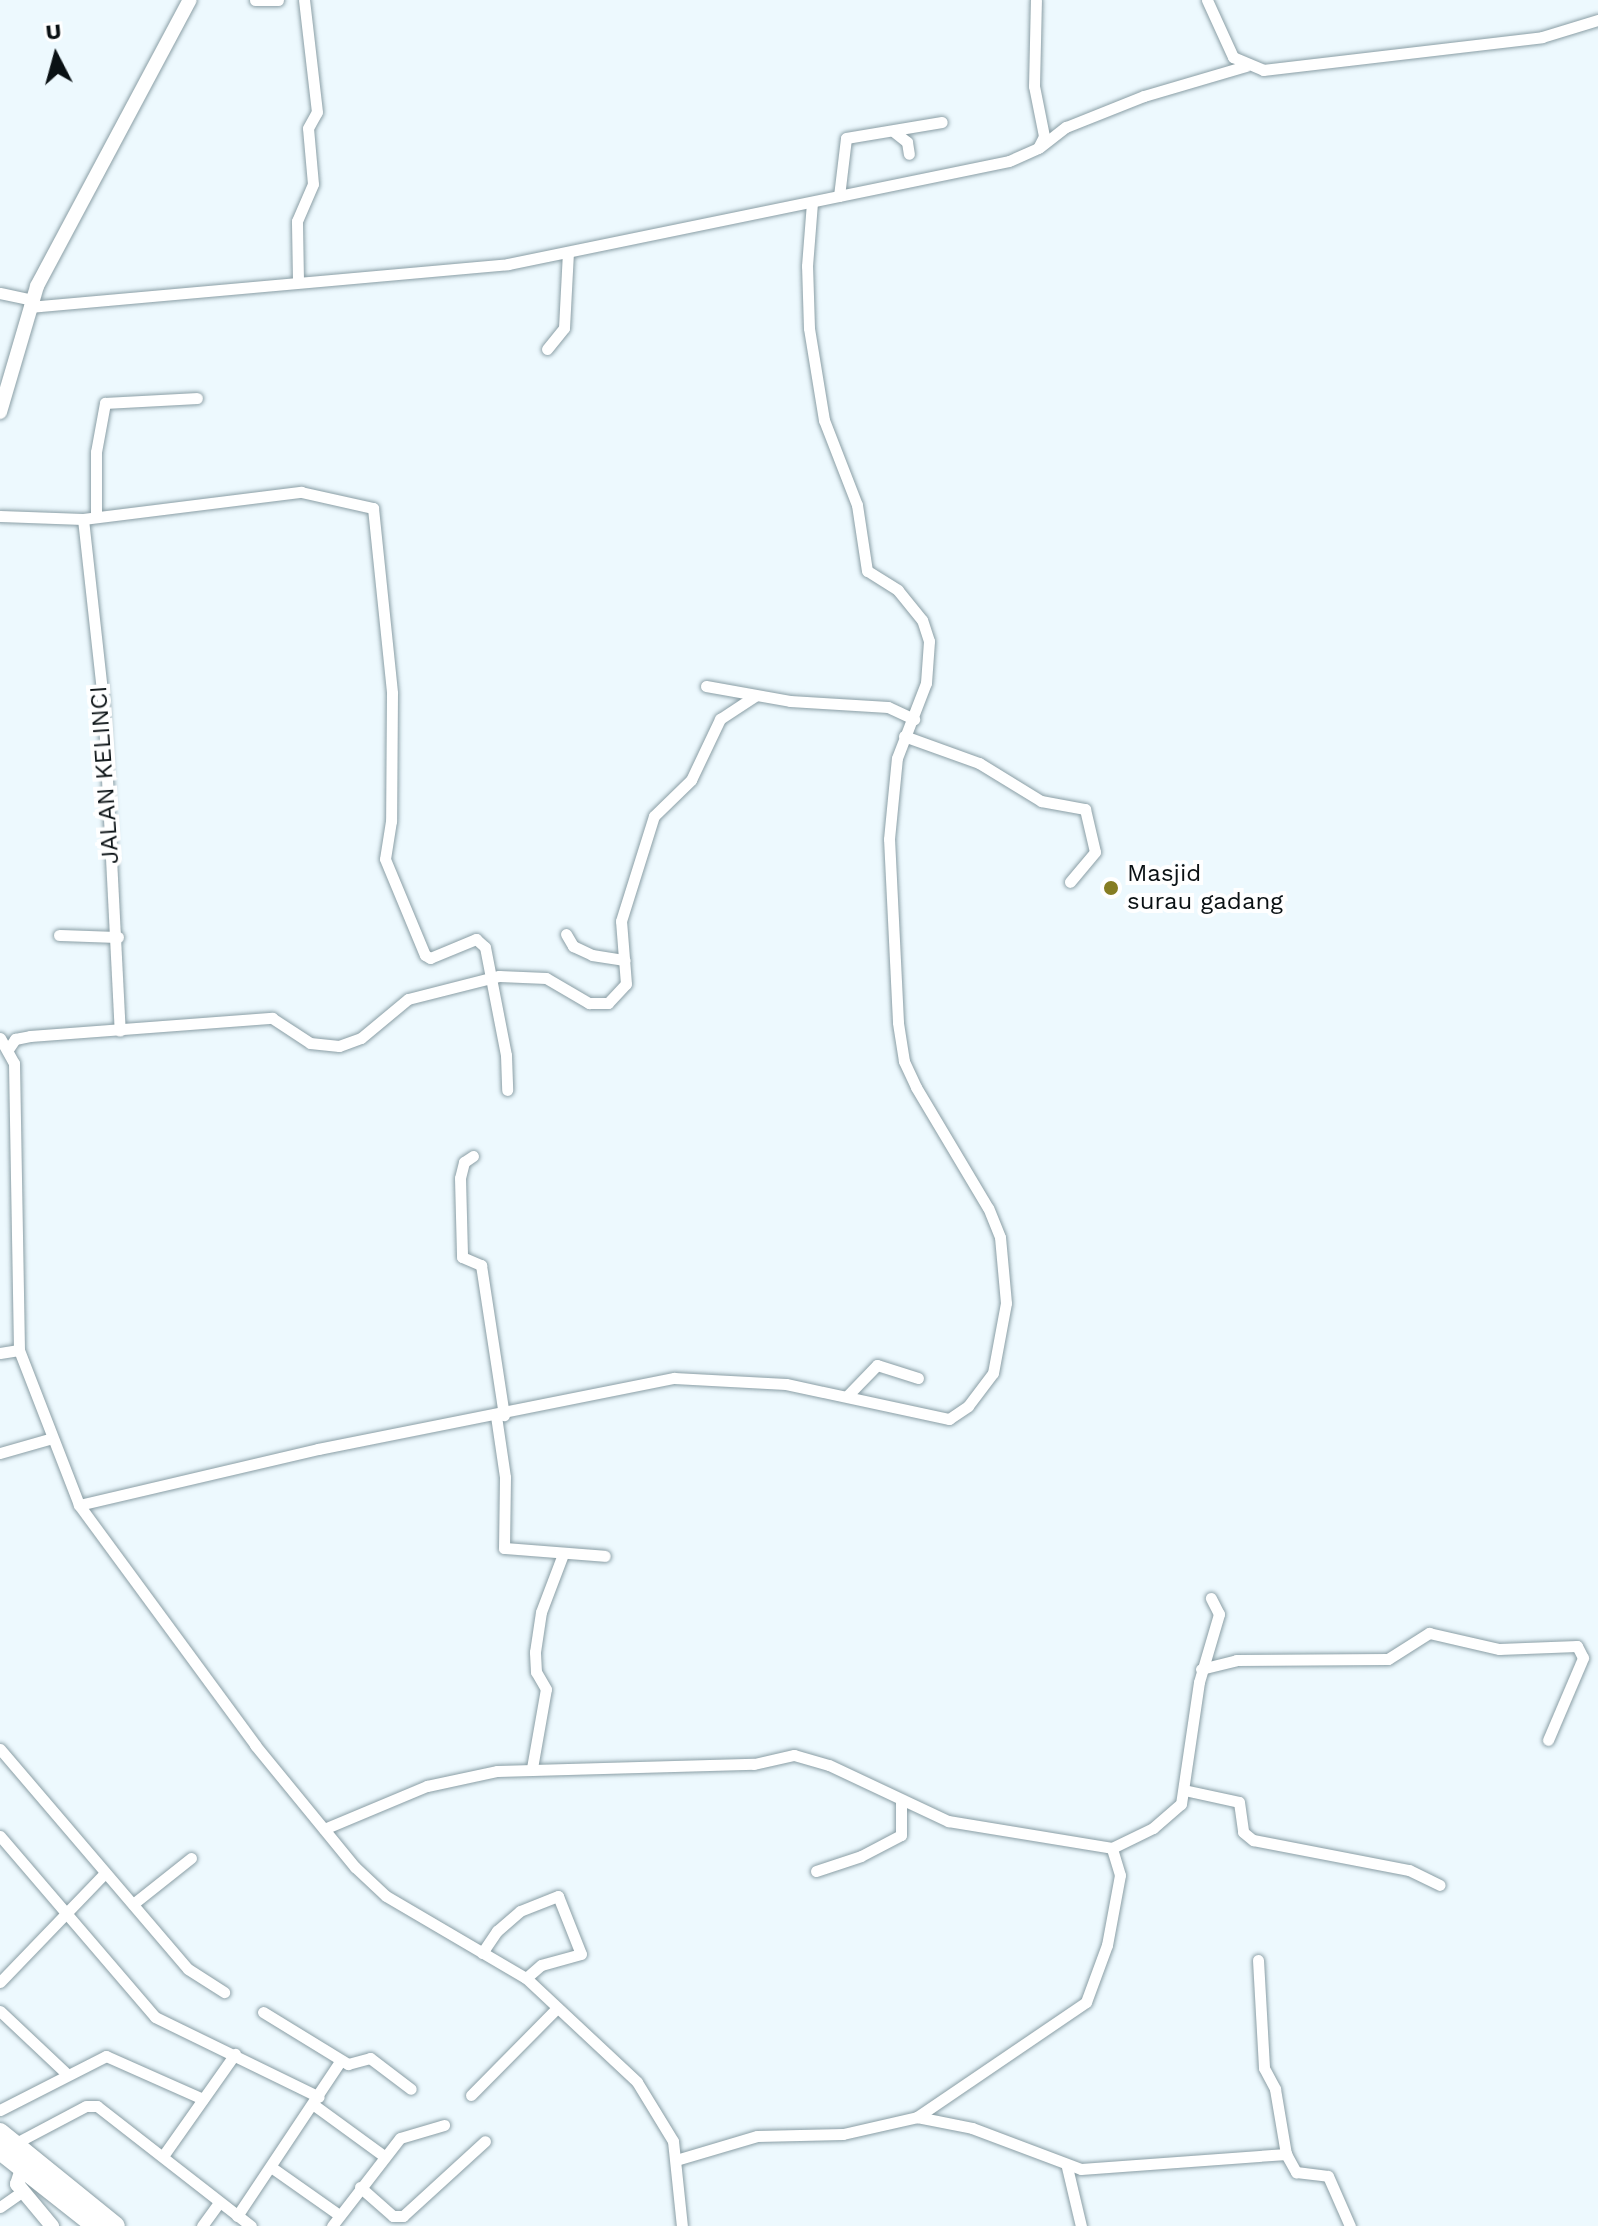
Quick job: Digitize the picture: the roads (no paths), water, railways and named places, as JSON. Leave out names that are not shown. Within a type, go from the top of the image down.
[{"type":"highway","points":[[5,2142],[95,2226]]},
{"type":"highway","points":[[26,2163],[116,2226]]},
{"type":"street","points":[[0,412],[30,304],[190,0]]},
{"type":"street","points":[[255,0],[278,0]]},
{"type":"street","points":[[298,281],[297,221],[313,184],[308,128],[317,115],[304,0]]},
{"type":"street","points":[[1036,0],[1034,86],[1045,130],[1038,148]]},
{"type":"street","points":[[1207,0],[1223,41],[1246,66]]},
{"type":"street","points":[[0,293],[30,304],[490,266],[1009,161],[1038,148],[1066,127],[1144,96],[1246,66],[1263,70],[1542,37],[1598,20]]},
{"type":"street","points":[[839,196],[846,138],[942,122]]},
{"type":"street","points":[[893,131],[909,145],[909,154]]},
{"type":"street","points":[[79,1505],[318,1449],[694,1376],[847,1396],[949,1419],[968,1406],[993,1373],[1004,1322],[996,1224],[926,1107],[900,1043],[889,851],[897,758],[914,719],[928,667],[927,630],[898,590],[867,571],[857,505],[821,405],[808,290],[812,202]]},
{"type":"street","points":[[547,349],[564,328],[568,252]]},
{"type":"street","name":"JALAN KELINCI","points":[[120,1031],[118,937],[90,518],[96,452],[105,403],[197,398]]},
{"type":"street","points":[[0,516],[90,518],[301,492],[373,508],[392,693],[391,821],[385,859],[425,955],[430,958],[476,939],[489,955],[507,1090]]},
{"type":"street","points":[[706,686],[755,696],[888,707],[914,719]]},
{"type":"street","points":[[9,1048],[15,1039],[30,1036],[272,1018],[310,1043],[339,1046],[361,1038],[408,999],[492,976],[546,978],[601,1005],[624,990],[623,907],[654,816],[691,780],[720,719],[755,696]]},
{"type":"street","points":[[904,736],[979,763],[1028,794],[1087,812],[1095,855],[1070,882]]},
{"type":"street","points":[[566,934],[573,946],[592,955],[625,960]]},
{"type":"street","points":[[59,935],[118,937]]},
{"type":"street","points":[[0,1038],[9,1048],[14,1063],[19,1350],[30,1370],[49,1439],[79,1505],[255,1745],[324,1829],[386,1896],[526,1978],[555,2010],[637,2082],[669,2131],[676,2160],[682,2226]]},
{"type":"street","points":[[473,1156],[464,1162],[460,1178],[461,1255],[482,1267],[505,1477],[504,1548],[605,1556]]},
{"type":"street","points":[[0,1353],[19,1350]]},
{"type":"street","points":[[847,1396],[877,1365],[918,1378]]},
{"type":"street","points":[[0,1453],[49,1439]]},
{"type":"street","points":[[532,1768],[546,1689],[535,1668],[535,1652],[546,1595],[563,1554]]},
{"type":"street","points":[[324,1829],[427,1786],[532,1768],[754,1764],[794,1755],[829,1765],[901,1802],[948,1821],[1112,1848],[1176,1812],[1184,1790],[1201,1669],[1219,1614],[1211,1598]]},
{"type":"street","points":[[1201,1669],[1236,1660],[1392,1659],[1425,1633],[1499,1649],[1577,1646],[1583,1658],[1548,1740]]},
{"type":"street","points":[[0,1749],[188,1969],[224,1992]]},
{"type":"street","points":[[1184,1790],[1239,1802],[1243,1832],[1253,1840],[1409,1870],[1440,1885]]},
{"type":"street","points":[[816,1871],[861,1856],[901,1835],[901,1802]]},
{"type":"street","points":[[0,1836],[155,2017],[235,2054],[316,2101],[384,2156]]},
{"type":"street","points":[[676,2160],[757,2136],[843,2134],[917,2117],[1086,2002],[1107,1945],[1120,1875],[1112,1848]]},
{"type":"street","points":[[133,1904],[191,1858]]},
{"type":"street","points":[[0,1982],[63,1913],[105,1873]]},
{"type":"street","points":[[482,1953],[520,1911],[558,1896],[581,1954],[541,1965],[526,1978]]},
{"type":"street","points":[[1258,1960],[1264,2068],[1275,2089],[1286,2154],[1296,2172],[1328,2176],[1350,2226]]},
{"type":"street","points":[[471,2095],[555,2010]]},
{"type":"street","points":[[0,2011],[68,2075]]},
{"type":"street","points":[[263,2012],[341,2060],[351,2064],[369,2057],[411,2089]]},
{"type":"street","points":[[163,2156],[235,2054]]},
{"type":"street","points":[[0,2110],[106,2056],[203,2099]]},
{"type":"street","points":[[237,2216],[341,2060]]},
{"type":"street","points":[[5,2142],[91,2105],[163,2156],[251,2226]]},
{"type":"street","points":[[917,2117],[978,2130],[1067,2167],[1166,2167],[1203,2156],[1286,2154]]},
{"type":"street","points":[[332,2226],[384,2156],[402,2137],[444,2125]]},
{"type":"street","points":[[360,2187],[393,2216],[403,2216],[485,2141]]},
{"type":"street","points":[[26,2163],[15,2180],[52,2226]]},
{"type":"street","points":[[271,2167],[339,2215]]},
{"type":"street","points":[[1067,2167],[1081,2226]]},
{"type":"street","points":[[0,2207],[23,2191]]},
{"type":"street","points":[[202,2226],[219,2203]]},
{"type":"place","name":"Masjid surau gadang","points":[[1111,888]]}]
